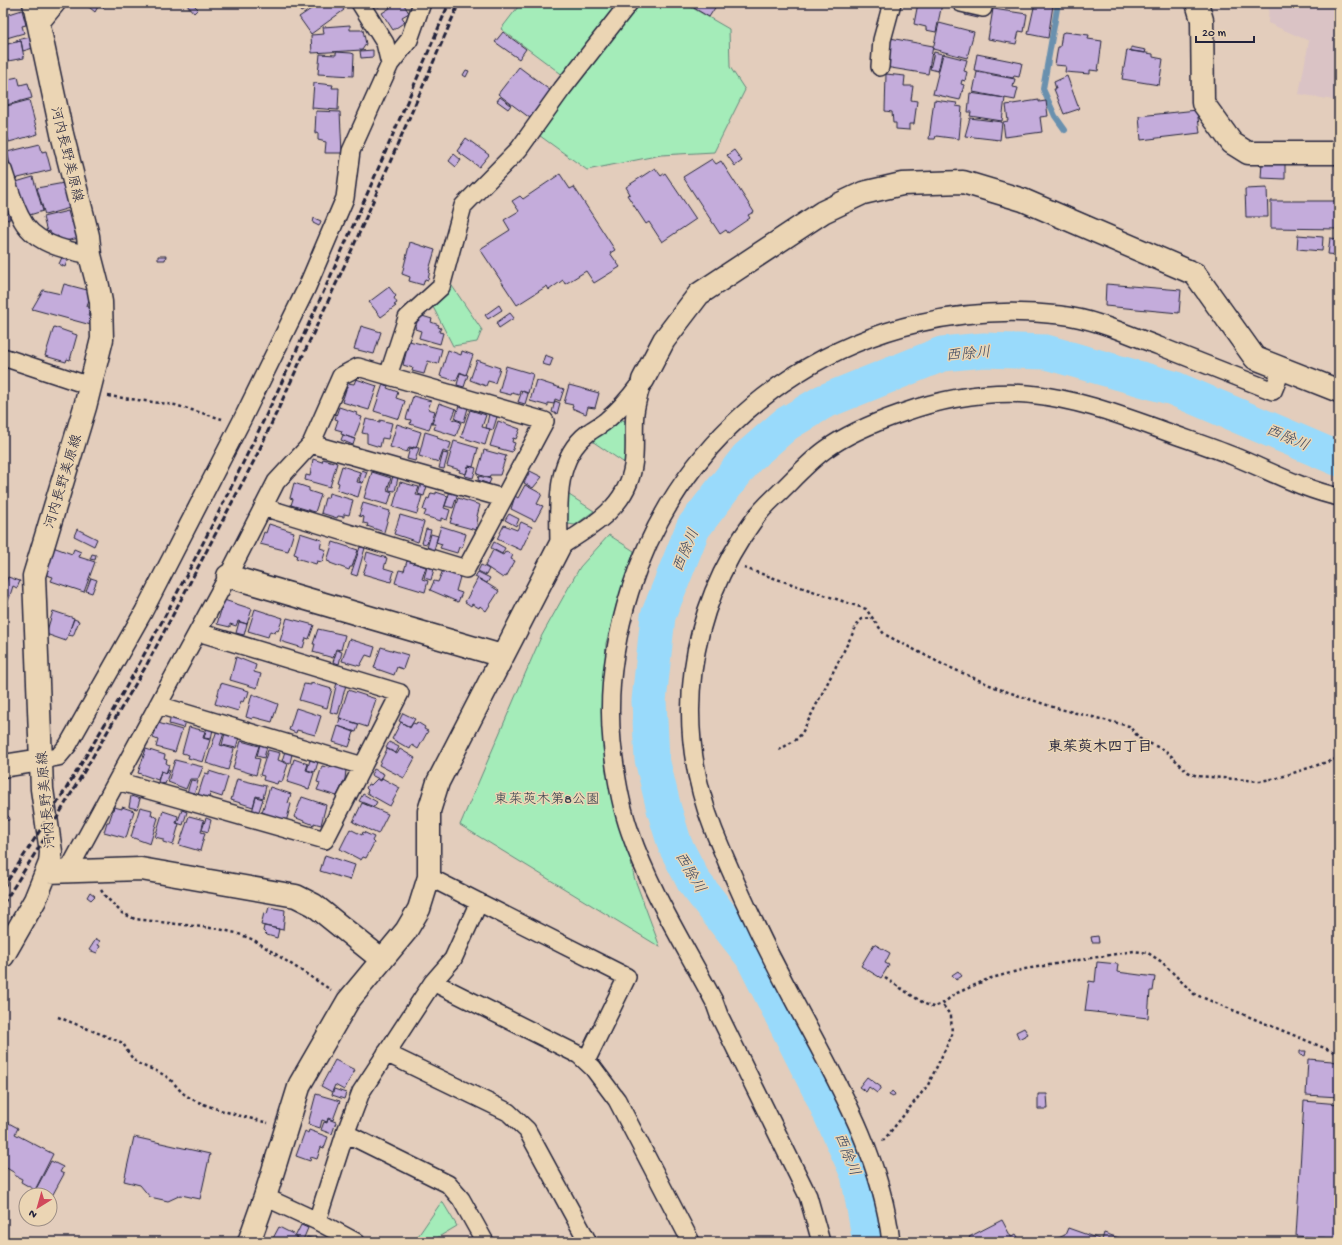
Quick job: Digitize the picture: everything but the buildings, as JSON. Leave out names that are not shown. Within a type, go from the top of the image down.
[{"type":"street","name":"河内長野美原線","points":[[3,956],[35,900],[58,872],[51,852],[42,800],[34,576],[89,389],[102,339],[102,321],[98,286],[90,255],[88,236],[62,134],[34,3]]},
{"type":"street","points":[[39,25],[57,3]]},
{"type":"street","points":[[360,3],[385,43],[390,64]]},
{"type":"street","points":[[3,766],[58,757],[68,745],[144,611],[239,426],[307,287],[345,198],[351,151],[390,64],[409,40],[422,3]]},
{"type":"street","points":[[388,376],[406,318],[441,287],[463,206],[519,149],[562,89],[629,3]]},
{"type":"street","points":[[880,67],[882,40],[892,3]]},
{"type":"street","points":[[961,3],[983,8]]},
{"type":"street","points":[[1197,3],[1202,20],[1203,102],[1232,143],[1248,153],[1339,153]]},
{"type":"street","points":[[3,170],[20,218],[34,235],[62,249],[90,255]]},
{"type":"street","points":[[559,548],[597,523],[617,503],[626,487],[633,466],[635,411],[643,380],[664,340],[698,294],[823,212],[844,201],[863,194],[902,184],[963,182],[1023,200],[1195,274],[1255,358],[1339,391]]},
{"type":"street","points":[[821,1242],[808,1196],[719,1015],[714,1001],[658,896],[629,830],[622,802],[612,741],[612,682],[616,650],[622,615],[648,543],[660,520],[682,484],[706,451],[759,400],[815,362],[847,346],[887,332],[942,317],[965,314],[1024,313],[1063,316],[1094,322],[1273,391],[1282,368]]},
{"type":"street","points":[[3,357],[89,389]]},
{"type":"street","points":[[58,872],[117,781],[228,576],[263,507],[276,482],[311,444],[341,376],[358,367],[544,422],[466,569],[263,507]]},
{"type":"street","points":[[249,1242],[265,1197],[300,1084],[348,1001],[381,959],[406,931],[419,909],[429,877],[428,811],[438,782],[559,548],[559,487],[563,469],[574,448],[587,433],[608,420],[643,380]]},
{"type":"street","points":[[891,1242],[878,1178],[871,1156],[854,1117],[768,953],[714,829],[696,777],[691,725],[691,676],[699,632],[707,606],[729,557],[756,516],[826,449],[876,422],[930,403],[977,395],[1027,394],[1066,401],[1117,415],[1231,455],[1320,493],[1339,497]]},
{"type":"street","points":[[311,444],[503,498]]},
{"type":"street","points":[[228,576],[502,656]]},
{"type":"street","points":[[117,781],[325,840],[400,693],[198,632]]},
{"type":"street","points":[[158,705],[363,766]]},
{"type":"street","points":[[58,872],[141,869],[296,896],[314,906],[381,959]]},
{"type":"street","points":[[429,877],[628,977],[586,1061]]},
{"type":"street","points":[[317,1221],[345,1133],[361,1092],[433,982],[453,959],[479,902]]},
{"type":"street","points":[[433,982],[579,1055],[586,1061],[602,1078],[617,1100],[691,1242]]},
{"type":"street","points":[[386,1053],[508,1112],[527,1130],[588,1242]]},
{"type":"street","points":[[345,1133],[448,1184],[462,1199],[485,1242]]},
{"type":"street","points":[[265,1197],[317,1221],[356,1242]]},
{"type":"path","points":[[89,389],[175,404],[239,426]]},
{"type":"path","points":[[729,557],[745,569],[866,609],[884,634],[942,664],[999,690],[1056,708],[1129,726],[1140,739],[1166,751],[1188,772],[1197,776],[1260,781],[1278,778],[1339,758]]},
{"type":"path","points":[[779,750],[797,739],[802,733],[857,625],[862,619],[872,618]]},
{"type":"path","points":[[97,885],[105,896],[122,913],[135,920],[219,929],[236,932],[254,940],[348,1001]]},
{"type":"path","points":[[886,978],[924,1004],[933,1007],[942,1004],[955,994],[988,979],[1025,968],[1134,952],[1148,953],[1162,962],[1194,994],[1339,1054]]},
{"type":"path","points":[[871,1156],[928,1085],[952,1035],[951,1016],[942,1004]]},
{"type":"path","points":[[58,1017],[123,1043],[130,1057],[136,1063],[167,1077],[183,1094],[192,1099],[231,1113],[286,1128]]},
{"type":"shaded area","points":[[1269,3],[1339,3],[1339,101],[1299,94],[1309,41],[1268,23]]},
{"type":"green space","points":[[521,3],[620,3],[564,76],[501,29]]},
{"type":"green space","points":[[634,3],[684,3],[729,29],[730,67],[745,90],[714,152],[661,155],[587,170],[536,133]]},
{"type":"green space","points":[[448,280],[482,330],[477,342],[453,346],[432,305]]},
{"type":"green space","points":[[618,418],[625,421],[628,426],[626,464],[589,439]]},
{"type":"green space","points":[[566,493],[594,511],[575,525],[568,524],[565,519]]},
{"type":"green space","name":"東茱萸木第8公園","points":[[609,535],[634,551],[606,643],[604,734],[634,877],[660,947],[460,825],[541,637],[580,567]]},
{"type":"green space","points":[[442,1201],[457,1226],[430,1242],[414,1242]]},
{"type":"waterway","points":[[1058,3],[1043,89],[1055,116],[1065,130]]},
{"type":"waterway","name":"西除川","points":[[870,1242],[858,1174],[823,1097],[752,956],[694,882],[675,845],[664,809],[652,759],[649,701],[658,616],[693,528],[747,458],[786,424],[823,402],[942,354],[984,350],[1046,352],[1173,388],[1339,459]]},
{"type":"railway","points":[[3,888],[74,776],[124,691],[183,582],[224,501],[341,253],[449,3]]},
{"type":"railway","points":[[3,904],[48,833],[146,666],[256,457],[354,245],[459,3]]},
{"type":"district","name":"東茱萸木四丁目","points":[[1100,746]]}]
